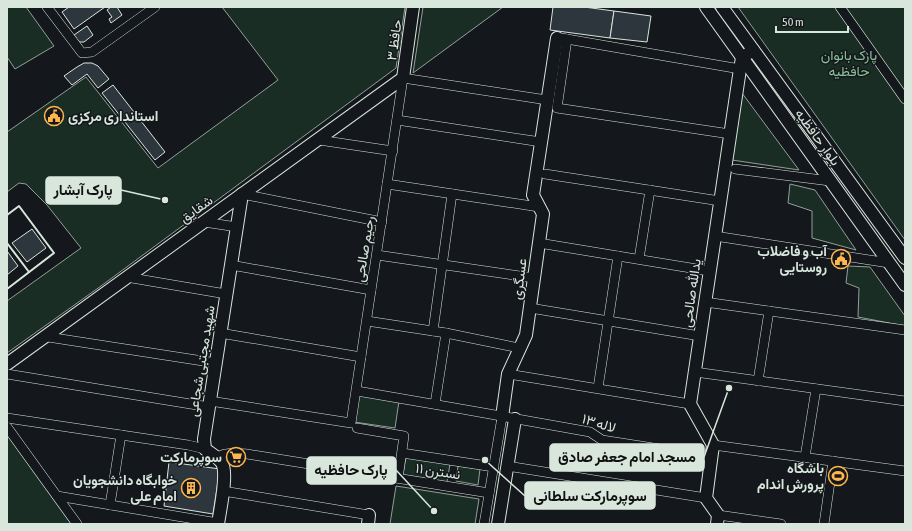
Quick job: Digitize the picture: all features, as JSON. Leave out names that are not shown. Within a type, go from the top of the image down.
[{"type":"street","points":[[47,7],[82,53],[92,52],[155,7]]},
{"type":"street","name":"حافظ ۳","points":[[403,78],[413,7]]},
{"type":"street","name":"بلوار حافظیه","points":[[706,7],[741,63],[830,181],[905,285]]},
{"type":"street","name":"بلوار حافظیه","points":[[722,7],[905,258]]},
{"type":"street","points":[[840,7],[905,98]]},
{"type":"street","points":[[730,134],[557,108],[562,38],[741,63],[753,50]]},
{"type":"street","name":"عسگری","points":[[484,524],[508,374],[526,335],[543,214],[533,195],[547,100],[562,38]]},
{"type":"street","name":"یدالله صالحی","points":[[690,404],[741,63]]},
{"type":"street","points":[[403,78],[547,100]]},
{"type":"street","name":"رحیم صالحی","points":[[354,426],[356,391],[403,78]]},
{"type":"street","name":"شقایق","points":[[7,364],[403,78]]},
{"type":"street","points":[[397,120],[541,142]]},
{"type":"street","points":[[319,140],[392,150]]},
{"type":"street","points":[[735,169],[830,181]]},
{"type":"street","points":[[544,174],[720,201]]},
{"type":"street","points":[[388,184],[539,207]]},
{"type":"street","points":[[639,259],[650,190]]},
{"type":"street","points":[[242,194],[382,222]]},
{"type":"street","name":"شهید مجتبی شجاعی","points":[[205,449],[204,438],[242,194]]},
{"type":"street","points":[[433,331],[452,194]]},
{"type":"street","points":[[204,222],[237,227]]},
{"type":"street","points":[[715,236],[889,262]]},
{"type":"street","points":[[545,244],[709,271]]},
{"type":"street","points":[[377,255],[534,278]]},
{"type":"street","points":[[598,388],[618,256]]},
{"type":"street","points":[[231,265],[372,290]]},
{"type":"street","points":[[130,275],[132,278],[226,294]]},
{"type":"street","points":[[705,302],[905,330]]},
{"type":"street","points":[[530,308],[700,336]]},
{"type":"street","points":[[758,381],[769,311]]},
{"type":"street","points":[[367,321],[446,333],[519,348]]},
{"type":"street","points":[[220,333],[362,357]]},
{"type":"street","points":[[435,404],[446,333]]},
{"type":"street","points":[[47,335],[48,337],[216,362]]},
{"type":"street","points":[[694,372],[905,401]]},
{"type":"street","points":[[7,374],[354,426],[404,436],[398,478]]},
{"type":"street","points":[[508,374],[690,404],[713,445],[706,498],[718,519],[781,524]]},
{"type":"street","points":[[805,457],[816,389]]},
{"type":"street","name":"لاله ۱۳","points":[[356,391],[590,432],[602,440],[711,457]]},
{"type":"street","points":[[7,418],[188,445],[205,449],[217,457],[224,469],[223,491],[218,523],[57,496]]},
{"type":"street","points":[[498,524],[515,419]]},
{"type":"street","points":[[7,427],[77,524]]},
{"type":"street","points":[[110,505],[122,435]]},
{"type":"street","points":[[713,445],[905,471]]},
{"type":"street","name":"نسترن ۱۱","points":[[217,457],[234,452],[489,493]]},
{"type":"street","points":[[402,453],[494,467]]},
{"type":"street","points":[[824,524],[833,461]]},
{"type":"street","points":[[507,466],[706,498]]},
{"type":"street","points":[[491,481],[505,483]]},
{"type":"street","points":[[223,491],[369,520]]},
{"type":"green space","points":[[7,7],[26,7],[54,46],[15,69],[7,57]]},
{"type":"green space","points":[[222,7],[405,7],[396,68],[101,286],[7,353],[7,301],[81,248],[47,205],[26,184],[19,183],[7,192],[7,132],[86,77],[158,168],[278,80]]},
{"type":"green space","points":[[423,7],[503,7],[413,73]]},
{"type":"green space","name":"پارک بانوان حافظیه","points":[[738,7],[905,7],[905,240]]},
{"type":"green space","points":[[742,93],[799,170],[732,160]]},
{"type":"green space","points":[[790,184],[815,190],[856,250],[812,238],[812,211],[788,203]]},
{"type":"green space","points":[[848,266],[870,267],[905,316],[905,326],[858,317],[859,288],[846,283]]},
{"type":"green space","points":[[358,395],[399,401],[395,428],[354,422]]},
{"type":"green space","points":[[7,435],[71,524],[7,524]]},
{"type":"green space","points":[[406,457],[450,464],[447,482],[403,475]]},
{"type":"green space","points":[[458,466],[480,469],[478,485],[456,481]]},
{"type":"green space","points":[[396,486],[479,499],[475,524],[390,524]]},
{"type":"building","points":[[69,7],[105,7],[74,29],[62,12]]},
{"type":"building","points":[[111,7],[117,7],[122,15],[111,23],[109,19],[112,17],[107,10]]},
{"type":"building","points":[[553,7],[584,7],[614,11],[610,38],[550,30]]},
{"type":"building","points":[[614,11],[651,16],[647,42],[610,38]]},
{"type":"building","points":[[87,26],[93,35],[84,42],[79,42],[74,35]]},
{"type":"building","points":[[84,63],[92,63],[98,66],[109,79],[98,88],[87,74],[72,85],[64,76]]},
{"type":"building","points":[[113,85],[165,152],[155,160],[102,93]]},
{"type":"building","points":[[32,229],[46,248],[27,262],[12,243]]},
{"type":"building","points":[[7,251],[18,266],[7,275]]},
{"type":"building","name":"خوابگاه دانشجویان امام علی","points":[[169,462],[220,469],[213,514],[164,506]]},
{"type":"wall","points":[[7,215],[19,206],[54,253],[7,289]]},
{"type":"wall","points":[[7,243],[29,272]]},
{"type":"place","name":"استانداری مرکزی","points":[[54,116]]},
{"type":"place","name":"پارک آبشار","points":[[165,200]]},
{"type":"place","name":"آب و فاضلاب روستایی","points":[[841,259]]},
{"type":"place","name":"مسجد امام جعفر صادق","points":[[729,388]]},
{"type":"place","name":"سوپرمارکت","points":[[236,457]]},
{"type":"place","name":"سوپرمارکت سلطانی","points":[[485,460]]},
{"type":"place","name":"باشگاه پرورش اندام","points":[[838,476]]},
{"type":"place","name":"خوابگاه دانشجویان امام علی","points":[[191,488]]},
{"type":"place","name":"پارک حافظیه","points":[[434,511]]}]
